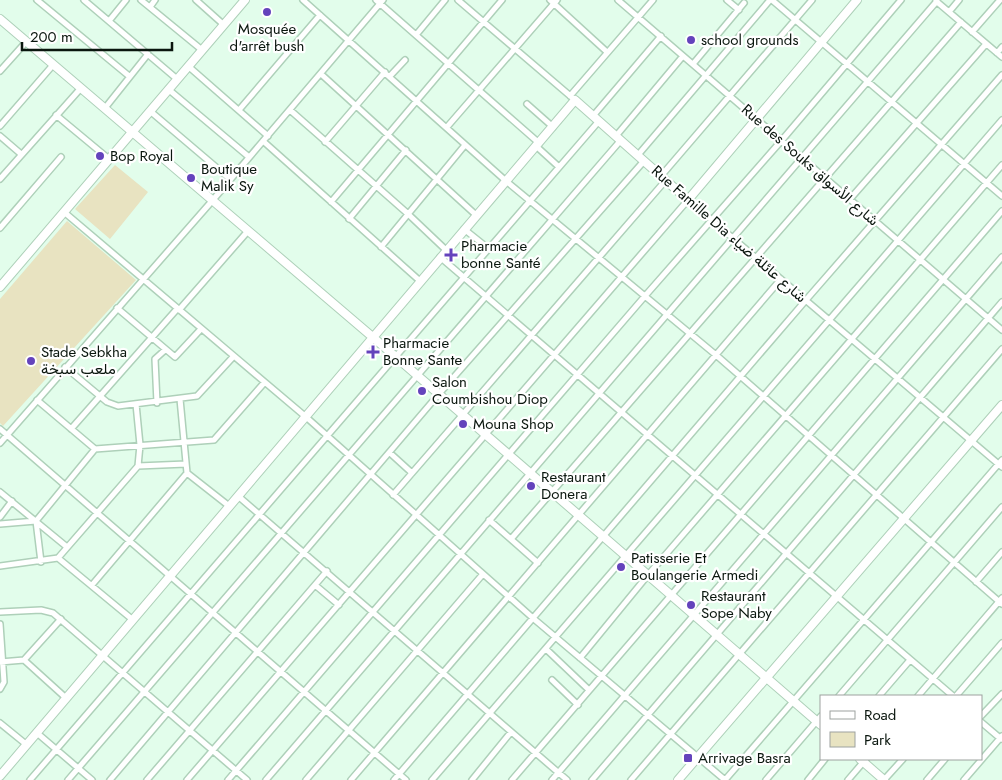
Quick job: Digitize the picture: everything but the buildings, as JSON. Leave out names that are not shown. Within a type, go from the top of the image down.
[{"type":"street","points":[[37,0],[129,76]]},
{"type":"street","points":[[84,0],[177,79]]},
{"type":"street","points":[[109,21],[126,0]]},
{"type":"street","points":[[141,0],[202,50]]},
{"type":"street","points":[[150,7],[155,0]]},
{"type":"street","points":[[196,0],[224,24]]},
{"type":"street","points":[[0,286],[245,0]]},
{"type":"street","points":[[303,0],[418,100],[506,181],[667,314],[976,582],[1001,601],[919,695]]},
{"type":"street","points":[[416,35],[445,0]]},
{"type":"street","name":"Rue Famille Dia شارع عائلة ضياء","points":[[458,0],[573,98],[688,200],[1001,464]]},
{"type":"street","points":[[331,202],[502,0]]},
{"type":"street","name":"Rue des Souks شارع الأسواق","points":[[618,0],[1002,330]]},
{"type":"street","points":[[0,776],[538,144],[607,52],[653,0]]},
{"type":"street","points":[[727,0],[739,10]]},
{"type":"street","points":[[110,780],[390,453],[438,394],[575,238],[706,75],[771,0],[1002,196]]},
{"type":"street","points":[[393,495],[598,257],[730,96],[812,0]]},
{"type":"street","points":[[187,780],[622,277],[857,0]]},
{"type":"street","points":[[228,780],[577,374],[782,140],[900,0]]},
{"type":"street","points":[[949,12],[959,0]]},
{"type":"street","points":[[972,32],[1000,0]]},
{"type":"street","points":[[0,443],[268,136],[380,1],[538,144],[559,166]]},
{"type":"street","points":[[447,127],[554,1],[607,52]]},
{"type":"street","points":[[266,780],[936,1],[1002,57]]},
{"type":"street","points":[[693,64],[744,3]]},
{"type":"street","points":[[239,110],[320,15]]},
{"type":"street","points":[[0,19],[373,337],[793,702],[819,721],[766,780]]},
{"type":"street","points":[[511,540],[961,22]]},
{"type":"street","points":[[30,780],[489,250],[559,166],[661,36]]},
{"type":"street","points":[[1,69],[26,42]]},
{"type":"street","points":[[850,199],[986,44]]},
{"type":"street","points":[[997,53],[1002,47]]},
{"type":"street","points":[[105,108],[148,54]]},
{"type":"street","points":[[68,780],[348,454],[418,378],[487,298],[619,138],[683,56]]},
{"type":"street","points":[[390,76],[405,60]]},
{"type":"street","points":[[0,126],[52,65]]},
{"type":"street","points":[[188,66],[268,136]]},
{"type":"street","points":[[325,142],[385,72]]},
{"type":"street","points":[[321,74],[476,215]]},
{"type":"street","points":[[394,780],[534,619],[602,536],[1002,75]]},
{"type":"street","points":[[0,179],[81,88]]},
{"type":"street","points":[[168,89],[249,157]]},
{"type":"street","points":[[528,104],[553,126]]},
{"type":"street","points":[[290,110],[377,186],[446,250]]},
{"type":"street","points":[[150,111],[230,179]]},
{"type":"street","points":[[56,115],[109,159]]},
{"type":"street","points":[[432,780],[1002,120]]},
{"type":"street","points":[[0,136],[21,154]]},
{"type":"street","points":[[263,141],[420,281]]},
{"type":"street","points":[[381,247],[465,144]]},
{"type":"street","points":[[349,219],[406,150]]},
{"type":"street","points":[[1,226],[61,157]]},
{"type":"street","points":[[580,658],[648,575],[1002,165]]},
{"type":"street","points":[[512,780],[1002,210]]},
{"type":"street","points":[[64,212],[306,417],[534,619],[725,780],[1001,464]]},
{"type":"street","points":[[464,229],[489,250]]},
{"type":"street","points":[[71,429],[248,231]]},
{"type":"street","points":[[552,780],[1002,257]]},
{"type":"street","points":[[440,258],[555,354],[864,621],[953,695]]},
{"type":"street","points":[[351,780],[782,279]]},
{"type":"street","points":[[592,780],[1002,302]]},
{"type":"street","points":[[117,308],[173,356],[178,356],[201,329]]},
{"type":"street","points":[[631,780],[1002,349]]},
{"type":"street","points":[[158,402],[155,359],[165,350]]},
{"type":"street","points":[[65,368],[112,405],[136,404],[180,399],[199,394],[233,357]]},
{"type":"street","points":[[36,400],[95,449],[184,443],[213,440],[264,383]]},
{"type":"street","points":[[180,399],[187,473],[229,506]]},
{"type":"street","points":[[0,566],[41,562],[58,558],[138,466],[140,446],[136,404]]},
{"type":"street","points":[[678,780],[1002,405]]},
{"type":"street","points":[[0,429],[406,780]]},
{"type":"street","points":[[0,524],[36,521],[95,449]]},
{"type":"street","points":[[390,453],[412,472]]},
{"type":"street","points":[[138,466],[186,464]]},
{"type":"street","points":[[92,585],[187,473]]},
{"type":"street","points":[[0,492],[67,547]]},
{"type":"street","points":[[238,496],[567,780]]},
{"type":"street","points":[[0,517],[12,501]]},
{"type":"street","points":[[839,695],[888,641],[1002,507]]},
{"type":"street","points":[[490,520],[538,563]]},
{"type":"street","points":[[36,521],[41,562]]},
{"type":"street","points":[[976,582],[1002,552]]},
{"type":"street","points":[[58,558],[133,620]]},
{"type":"street","points":[[147,780],[327,571]]},
{"type":"street","points":[[306,780],[483,574]]},
{"type":"street","points":[[316,585],[339,605]]},
{"type":"street","points":[[0,612],[41,610],[53,613],[247,780]]},
{"type":"street","points":[[24,660],[61,619]]},
{"type":"street","points":[[0,624],[4,682],[0,689]]},
{"type":"street","points":[[955,695],[1002,643]]},
{"type":"street","points":[[546,649],[590,690]]},
{"type":"street","points":[[2,661],[24,660],[66,698]]},
{"type":"street","points":[[880,695],[910,660]]},
{"type":"street","points":[[552,680],[578,705]]},
{"type":"street","points":[[982,715],[1002,694]]},
{"type":"street","points":[[0,723],[27,745]]},
{"type":"street","points":[[982,723],[1001,738],[982,760]]},
{"type":"street","points":[[472,780],[511,732]]},
{"type":"street","points":[[37,733],[92,780]]},
{"type":"street","points":[[808,780],[825,760]]},
{"type":"street","points":[[848,780],[863,760],[884,780],[902,760]]},
{"type":"street","points":[[927,780],[944,760]]},
{"type":"street","points":[[964,780],[982,760]]},
{"type":"green space","points":[[115,165],[148,192],[110,239],[75,209]]},
{"type":"green space","name":"Stade Sebkha ملعب سبخة","points":[[67,221],[136,280],[3,426],[0,423],[0,299]]},
{"type":"place","name":"Mosquée d'arrêt bush","points":[[267,12]]},
{"type":"place","name":"school grounds","points":[[691,40]]},
{"type":"place","name":"Bop Royal","points":[[100,156]]},
{"type":"place","name":"Boutique Malik Sy","points":[[191,178]]},
{"type":"place","name":"Pharmacie bonne Santé","points":[[451,255]]},
{"type":"place","name":"Pharmacie Bonne Sante","points":[[373,352]]},
{"type":"place","name":"Stade Sebkha ملعب سبخة","points":[[31,361]]},
{"type":"place","name":"Salon Coumbishou Diop","points":[[422,391]]},
{"type":"place","name":"Mouna Shop","points":[[463,424]]},
{"type":"place","name":"Restaurant Donera","points":[[531,486]]},
{"type":"place","name":"Patisserie Et Boulangerie Armedi","points":[[621,567]]},
{"type":"place","name":"Restaurant Sope Naby","points":[[691,605]]},
{"type":"place","name":"Arrivage Basra","points":[[688,758]]}]
